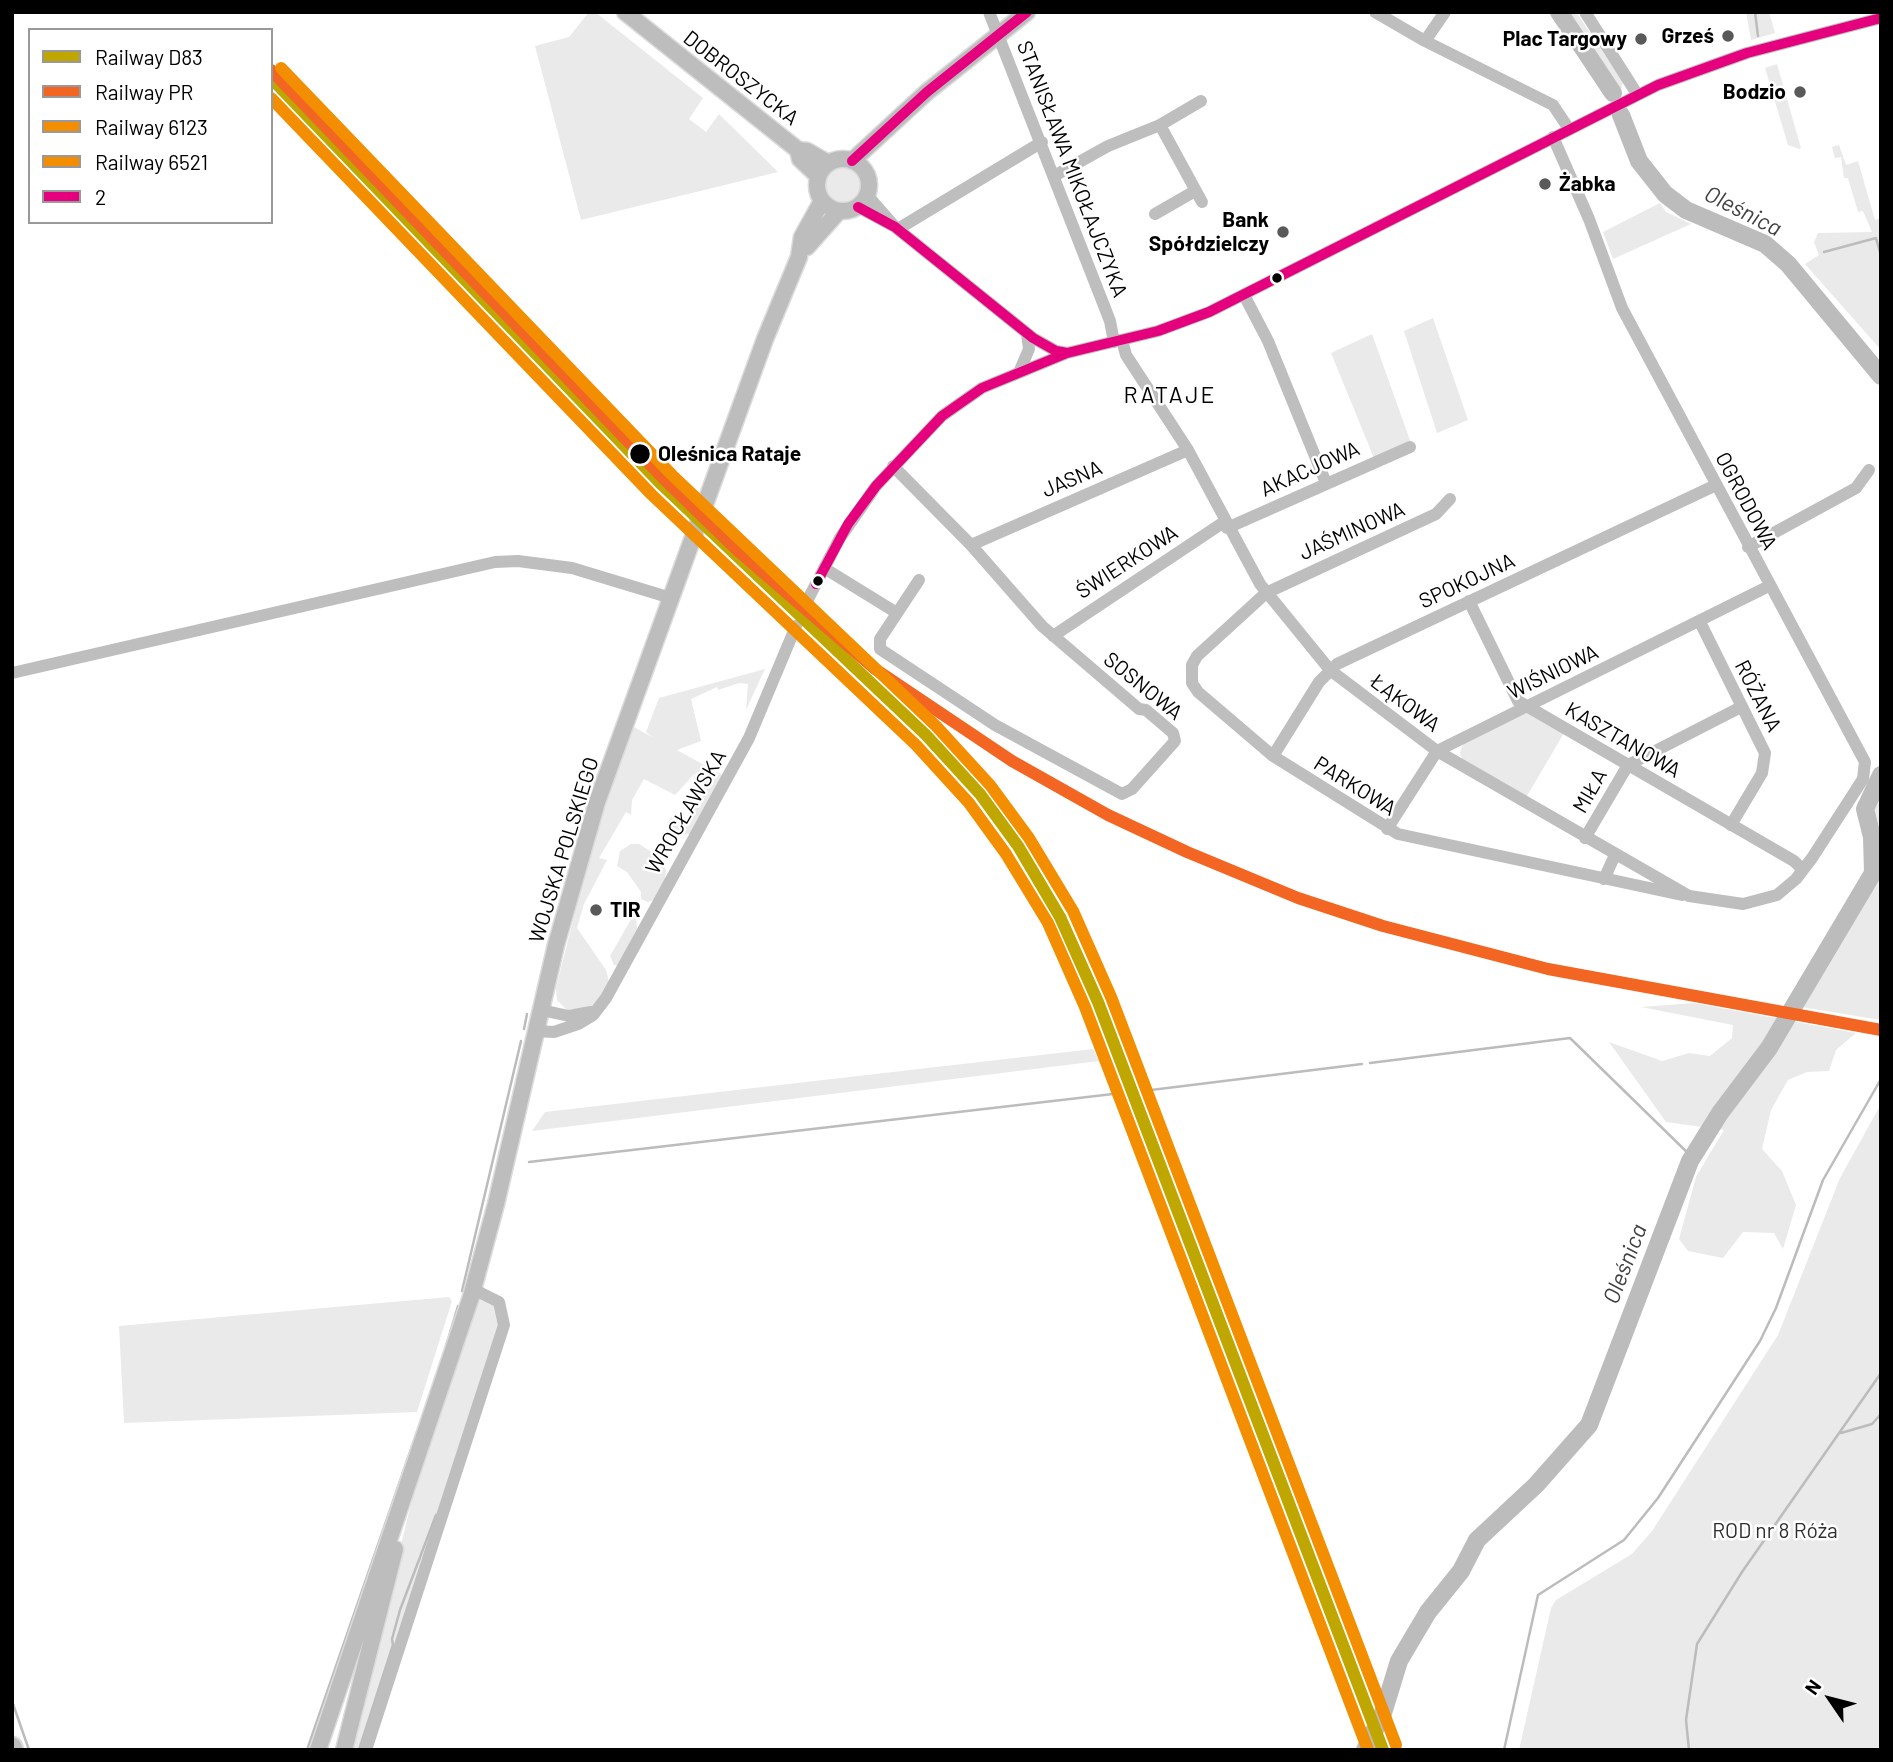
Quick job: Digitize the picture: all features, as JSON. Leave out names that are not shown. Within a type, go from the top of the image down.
[{"type":"main road","name":"DOBROSZYCKA","points":[[625,12],[798,150],[807,151],[828,163]]},
{"type":"main road","points":[[858,165],[890,127],[927,92],[1027,12]]},
{"type":"main road","name":"DOBROSZYCKA","points":[[798,150],[800,159],[818,176]]},
{"type":"main road","points":[[844,159],[858,165],[868,183],[862,201],[839,211],[822,201],[818,192],[818,176],[828,163],[844,159]]},
{"type":"main road","name":"WOJSKA POLSKIEGO","points":[[415,1469],[473,1289],[541,1010],[593,815],[709,491],[799,257],[802,237],[822,201]]},
{"type":"main road","name":"WOJSKA POLSKIEGO","points":[[799,257],[839,211]]},
{"type":"main road","points":[[318,1750],[415,1469]]},
{"type":"main road","points":[[344,1750],[415,1469]]},
{"type":"street","name":"STANISŁAWA MIKOŁAJCZYKA","points":[[989,12],[1118,341]]},
{"type":"street","points":[[1375,12],[1424,41],[1553,106],[1569,129]]},
{"type":"street","points":[[1424,41],[1445,12]]},
{"type":"street","points":[[1585,12],[1637,93]]},
{"type":"street","points":[[806,603],[858,508],[893,466],[955,405],[1020,370],[1067,353],[1179,324],[1244,295],[1637,93],[1747,53],[1881,18]]},
{"type":"street","points":[[1054,176],[1108,146],[1160,125],[1201,101]]},
{"type":"street","points":[[1155,214],[1198,197],[1160,125]]},
{"type":"street","name":"OGRODOWA","points":[[1553,137],[1589,219],[1622,308],[1865,762],[1863,779],[1803,870]]},
{"type":"street","points":[[897,228],[1042,142]]},
{"type":"street","points":[[862,201],[1027,334],[1046,347],[1067,353]]},
{"type":"street","points":[[1244,295],[1268,341],[1326,483]]},
{"type":"street","points":[[1020,370],[1029,349],[1027,334]]},
{"type":"street","name":"ŁĄKOWA","points":[[1118,341],[1188,450],[1226,525],[1266,593],[1331,670],[1437,751],[1689,896],[1729,903],[1754,903],[1777,895],[1803,870]]},
{"type":"street","name":"AKACJOWA","points":[[1226,525],[1410,447]]},
{"type":"street","name":"JASNA","points":[[971,545],[1188,450]]},
{"type":"street","name":"SOSNOWA","points":[[893,466],[971,545],[1053,636],[1175,736],[1172,745],[1128,793],[1116,793],[995,725],[884,653],[879,645],[880,639],[919,580]]},
{"type":"street","points":[[1748,547],[1856,488],[1869,470]]},
{"type":"street","name":"SPOKOJNA","points":[[1273,756],[1319,682],[1343,660],[1716,485]]},
{"type":"street","name":"JAŚMINOWA","points":[[1266,593],[1436,514],[1450,499]]},
{"type":"street","name":"ŚWIERKOWA","points":[[1053,636],[1226,525]]},
{"type":"street","points":[[12,673],[495,562],[541,563],[572,568],[671,598]]},
{"type":"street","points":[[824,568],[897,613]]},
{"type":"street","name":"WIŚNIOWA","points":[[1437,751],[1769,586]]},
{"type":"street","name":"PARKOWA","points":[[1266,593],[1197,656],[1191,674],[1192,683],[1198,692],[1273,756],[1398,834],[1689,896]]},
{"type":"street","name":"KASZTANOWA","points":[[1469,601],[1518,701],[1803,870]]},
{"type":"street","name":"RÓŻANA","points":[[1700,622],[1766,753],[1765,764],[1731,825]]},
{"type":"street","name":"WROCŁAWSKA","points":[[536,1031],[554,1032],[566,1029],[589,1019],[598,1010],[735,766],[796,626]]},
{"type":"street","name":"MIŁA","points":[[1585,838],[1628,765],[1741,707]]},
{"type":"street","points":[[1387,829],[1437,751]]},
{"type":"street","points":[[1604,879],[1615,855]]},
{"type":"street","points":[[541,1010],[569,1016],[598,1010]]},
{"type":"street","points":[[366,1750],[504,1325],[499,1302],[473,1289]]},
{"type":"green space","points":[[589,12],[595,12],[703,98],[689,119],[706,132],[719,114],[778,172],[581,220],[535,46],[569,37]]},
{"type":"green space","points":[[1564,12],[1576,12],[1623,82],[1622,88],[1616,91]]},
{"type":"green space","points":[[1746,12],[1769,12],[1775,33],[1751,40]]},
{"type":"green space","points":[[1777,64],[1801,148],[1799,149],[1788,145],[1765,68]]},
{"type":"green space","points":[[1839,145],[1846,165],[1858,161],[1875,220],[1881,218],[1881,350],[1805,264],[1819,255],[1814,242],[1818,233],[1872,232],[1863,211],[1858,212],[1848,178],[1844,178],[1841,157],[1835,158],[1832,147]]},
{"type":"green space","points":[[843,167],[856,172],[861,185],[856,198],[843,203],[830,198],[825,185],[830,172]]},
{"type":"green space","points":[[1660,203],[1666,212],[1691,224],[1613,259],[1603,232]]},
{"type":"green space","points":[[1433,318],[1468,420],[1437,433],[1404,331]]},
{"type":"green space","points":[[1372,334],[1411,443],[1374,458],[1331,353]]},
{"type":"green space","points":[[765,669],[746,710],[748,684],[739,683],[718,690],[717,687],[691,699],[701,741],[677,750],[724,776],[690,834],[682,835],[667,823],[673,815],[686,819],[692,807],[683,802],[696,780],[693,778],[696,772],[675,795],[644,779],[632,800],[631,815],[626,812],[599,858],[607,860],[584,904],[577,928],[606,970],[609,982],[599,1001],[591,1007],[567,1010],[557,1000],[556,988],[599,817],[632,726],[654,738],[646,732],[659,698]]},
{"type":"green space","points":[[1527,713],[1564,733],[1527,796],[1462,759],[1460,753],[1463,743]]},
{"type":"green space","points":[[1881,787],[1881,1020],[1801,1007],[1879,872],[1871,806]]},
{"type":"green space","points":[[631,844],[639,844],[661,858],[666,870],[665,879],[653,900],[648,902],[641,899],[641,892],[627,872],[617,866],[620,851]]},
{"type":"green space","points":[[633,916],[636,917],[637,929],[618,966],[614,965],[610,956]]},
{"type":"green space","points":[[1694,1003],[1856,1033],[1836,1050],[1829,1071],[1807,1072],[1788,1080],[1771,1110],[1762,1149],[1782,1171],[1796,1205],[1783,1249],[1774,1233],[1743,1232],[1723,1258],[1688,1251],[1679,1239],[1696,1177],[1724,1130],[1666,1122],[1609,1042],[1662,1061],[1689,1053],[1710,1056],[1732,1038],[1733,1025],[1641,1007]]},
{"type":"green space","points":[[1093,1049],[1099,1061],[532,1131],[545,1112]]},
{"type":"green space","name":"ROD nr 8 Róża","points":[[1881,1104],[1881,1750],[1519,1750],[1551,1608],[1556,1600],[1632,1554],[1652,1531],[1778,1335],[1840,1178]]},
{"type":"green space","points":[[449,1297],[452,1301],[417,1412],[124,1423],[119,1326]]},
{"type":"green space","points":[[481,1298],[497,1307],[500,1323],[363,1750],[350,1750],[418,1476],[475,1304]]},
{"type":"waterway","name":"Oleśnica","points":[[1559,12],[1613,93]]},
{"type":"waterway","points":[[1755,12],[1758,36]]},
{"type":"waterway","name":"Oleśnica","points":[[1621,115],[1639,161],[1665,194],[1686,210],[1765,244],[1788,264],[1881,376]]},
{"type":"waterway","points":[[1824,252],[1876,238],[1881,256]]},
{"type":"waterway","name":"Oleśnica","points":[[1365,1750],[1383,1713],[1399,1661],[1428,1612],[1461,1571],[1477,1540],[1536,1485],[1589,1425],[1690,1161],[1720,1113],[1769,1048],[1873,873],[1872,837],[1865,809],[1881,775]]},
{"type":"waterway","points":[[524,1029],[527,1014]]},
{"type":"waterway","points":[[1370,1063],[1570,1038],[1693,1158]]},
{"type":"waterway","points":[[462,1291],[521,1041]]},
{"type":"waterway","points":[[1143,1091],[1362,1064]]},
{"type":"waterway","points":[[1504,1750],[1538,1595],[1624,1540],[1658,1498],[1760,1341],[1776,1308],[1823,1180],[1881,1079]]},
{"type":"waterway","points":[[529,1162],[1113,1094]]},
{"type":"waterway","points":[[444,1353],[458,1306]]},
{"type":"waterway","points":[[1689,1750],[1686,1720],[1697,1644],[1742,1572],[1881,1373]]},
{"type":"waterway","points":[[1841,1433],[1872,1424],[1881,1414]]},
{"type":"waterway","points":[[307,1750],[417,1432]]},
{"type":"waterway","points":[[359,1750],[393,1645],[392,1639],[400,1610],[436,1515]]},
{"type":"waterway","points":[[12,1701],[29,1750]]},
{"type":"rail line","name":"6521","points":[[281,68],[672,475],[936,726],[990,785],[1029,838],[1073,911],[1111,997],[1396,1745]]},
{"type":"rail line","name":"PR","points":[[273,72],[666,481],[737,550],[875,669],[1012,761],[1108,815],[1187,852],[1298,898],[1383,926],[1548,969],[1881,1030]]},
{"type":"rail line","name":"D83","points":[[273,80],[662,485],[926,735],[980,794],[1018,846],[1060,917],[1098,1002],[1383,1750]]},
{"type":"rail line","name":"6123","points":[[273,100],[652,495],[916,745],[969,803],[1006,854],[1048,923],[1085,1007],[1368,1750]]},
{"type":"transit line","name":"2","points":[[852,161],[927,92],[1027,12]]},
{"type":"transit line","name":"2","points":[[816,584],[848,524],[876,486],[942,416],[982,388],[1067,353],[1158,331],[1209,312],[1658,85],[1747,53],[1881,18]]},
{"type":"transit line","name":"2","points":[[858,207],[895,227],[1033,338],[1056,351],[1067,353]]},
{"type":"place","name":"Grześ","points":[[1728,36]]},
{"type":"place","name":"Plac Targowy","points":[[1641,39]]},
{"type":"place","name":"Bodzio","points":[[1800,92]]},
{"type":"place","name":"Żabka","points":[[1545,184]]},
{"type":"place","name":"Bank Spółdzielczy","points":[[1283,232]]},
{"type":"place","name":"Oleśnica Rataje","points":[[640,454]]},
{"type":"place","name":"TIR","points":[[596,910]]},
{"type":"district","name":"RATAJE","points":[[1170,395]]}]
